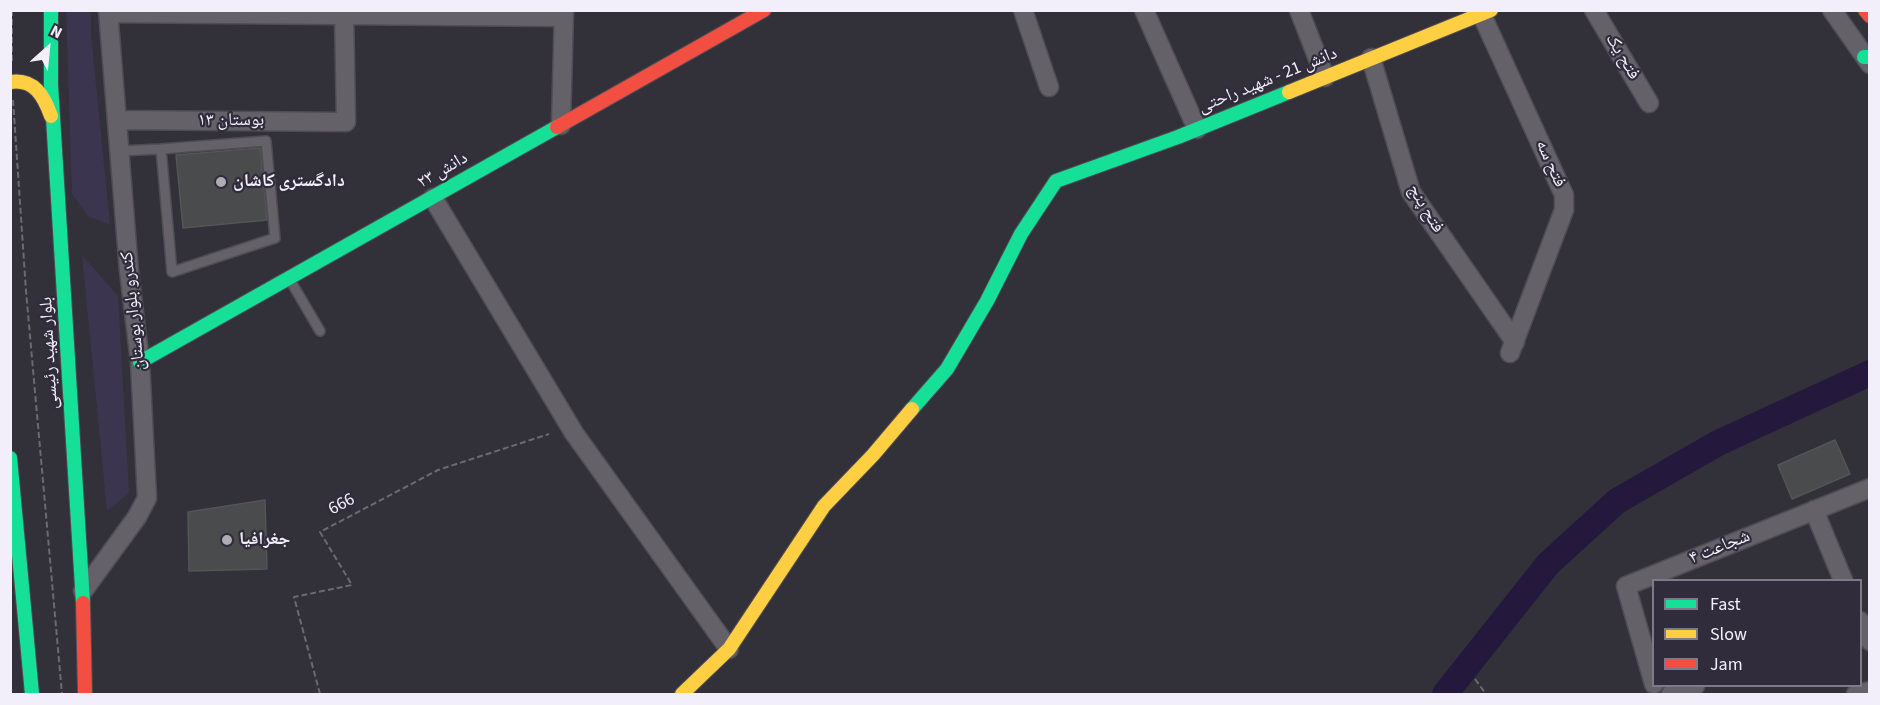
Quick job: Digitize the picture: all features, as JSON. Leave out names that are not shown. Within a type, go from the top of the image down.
[{"type":"street","name":"بلوار شهید رئیسی","points":[[51,10],[53,122],[83,591],[86,694]]},
{"type":"street","name":"دانش ۲۳","points":[[140,362],[764,10]]},
{"type":"street","points":[[1023,10],[1049,87]]},
{"type":"street","points":[[1144,10],[1197,129]]},
{"type":"street","points":[[1299,10],[1324,78]]},
{"type":"street","name":"فتح یک","points":[[1594,10],[1649,103]]},
{"type":"street","points":[[1832,10],[1868,59]]},
{"type":"street","points":[[1865,10],[1869,16]]},
{"type":"street","name":"دانش 21 - شهید راحتی","points":[[729,649],[824,506],[873,455],[947,369],[987,301],[1022,234],[1056,181],[1197,129],[1484,11]]},
{"type":"street","name":"فتح سه","points":[[1484,11],[1564,195],[1564,210],[1513,347]]},
{"type":"street","points":[[108,12],[563,14],[561,125]]},
{"type":"street","name":"کندرو بلوار بوستان","points":[[83,591],[137,517],[147,498],[140,362],[129,271],[108,12]]},
{"type":"street","name":"بوستان ۱۳","points":[[117,120],[346,122],[344,13]]},
{"type":"street","name":"فتح پنج","points":[[1371,58],[1411,192],[1513,347]]},
{"type":"street","points":[[11,82],[25,81],[35,87],[42,95],[53,122]]},
{"type":"street","points":[[433,198],[574,433],[729,649],[682,694]]},
{"type":"street","points":[[10,458],[32,694]]},
{"type":"street","name":"شجاعت ۴","points":[[1652,678],[1626,586],[1869,488]]},
{"type":"street","points":[[1814,510],[1843,579]]},
{"type":"street","points":[[1862,625],[1869,641]]},
{"type":"street","points":[[1671,694],[1692,687]]},
{"type":"street","points":[[1856,694],[1869,691]]},
{"type":"lane","points":[[119,150],[266,141],[275,238],[172,272],[161,149]]},
{"type":"lane","points":[[289,278],[320,331]]},
{"type":"path","points":[[12,10],[11,82],[26,291],[62,694]]},
{"type":"path","name":"666","points":[[320,694],[294,597],[352,585],[320,532],[438,470],[549,434]]},
{"type":"path","points":[[1475,680],[1486,694]]},
{"type":"shaded area","points":[[66,11],[91,11],[91,35],[110,225],[88,216],[72,194]]},
{"type":"shaded area","points":[[82,255],[118,296],[129,493],[107,511]]},
{"type":"building","name":"دادگستری کاشان","points":[[260,148],[267,220],[183,228],[176,155]]},
{"type":"building","points":[[1835,440],[1850,474],[1792,499],[1778,465]]},
{"type":"building","name":"جغرافیا","points":[[265,500],[267,569],[189,571],[188,512]]},
{"type":"waterway","points":[[1445,694],[1548,564],[1617,501],[1718,443],[1870,373]]},
{"type":"traffic: fast","points":[[51,10],[51,85],[83,603]]},
{"type":"traffic: fast","points":[[1864,57],[1870,57]]},
{"type":"traffic: fast","points":[[912,409],[947,369],[987,301],[1021,234],[1056,181],[1178,137],[1289,92]]},
{"type":"traffic: fast","points":[[140,362],[557,127]]},
{"type":"traffic: fast","points":[[10,458],[32,694]]},
{"type":"traffic: slow","points":[[1289,92],[1491,10]]},
{"type":"traffic: slow","points":[[10,82],[26,83],[37,90],[51,116]]},
{"type":"traffic: slow","points":[[682,694],[729,649],[824,506],[873,455],[912,409]]},
{"type":"traffic: jam","points":[[557,127],[764,10]]},
{"type":"traffic: jam","points":[[1865,10],[1870,16]]},
{"type":"traffic: jam","points":[[83,603],[85,694]]},
{"type":"place","name":"دادگستری کاشان","points":[[221,182]]},
{"type":"place","name":"جغرافیا","points":[[227,540]]}]
